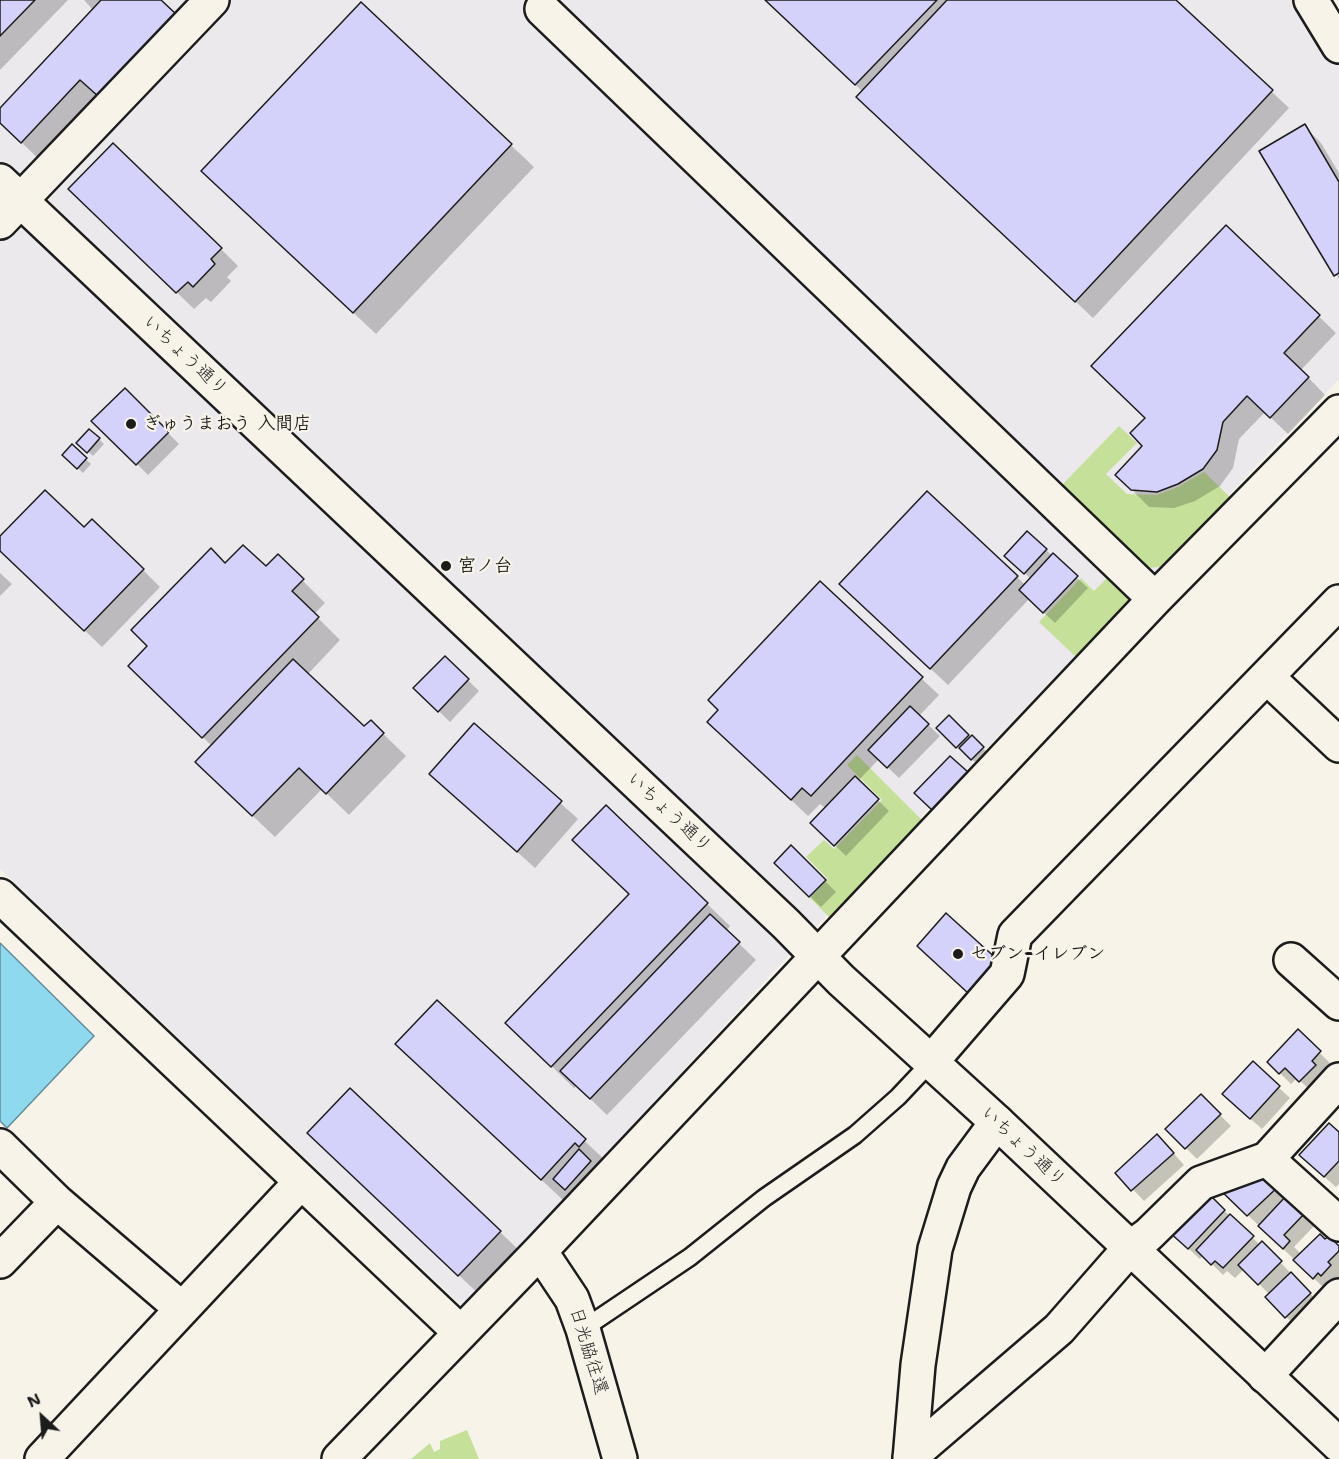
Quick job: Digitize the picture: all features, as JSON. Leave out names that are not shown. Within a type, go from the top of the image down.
[{"type":"street","points":[[7,201],[212,0]]},
{"type":"street","points":[[1311,0],[1339,46]]},
{"type":"street","points":[[542,3],[1155,599]]},
{"type":"street","name":"いちょう通り","points":[[7,201],[786,924],[841,980],[997,1122],[1339,1445]]},
{"type":"street","points":[[339,1459],[540,1251],[1155,599],[1339,412]]},
{"type":"street","points":[[931,1062],[1007,974],[1015,935],[1339,602]]},
{"type":"street","points":[[1267,677],[1339,745]]},
{"type":"street","points":[[0,896],[460,1332]]},
{"type":"street","points":[[1291,960],[1339,1003]]},
{"type":"street","points":[[910,1458],[1059,1329],[1130,1248],[1148,1235],[1201,1183],[1267,1159],[1339,1080]]},
{"type":"street","points":[[910,1458],[918,1365],[935,1249],[954,1187],[963,1168],[997,1122]]},
{"type":"street","points":[[0,1146],[57,1202],[182,1309]]},
{"type":"street","points":[[1267,1159],[1339,1224]]},
{"type":"street","points":[[42,1459],[301,1182]]},
{"type":"street","points":[[0,1261],[57,1202]]},
{"type":"street","name":"日光脇往還","points":[[540,1251],[572,1299],[583,1329],[620,1459]]},
{"type":"street","points":[[1265,1376],[1339,1296]]},
{"type":"lane","points":[[583,1329],[690,1257],[764,1198],[855,1136],[898,1097],[931,1062]]},
{"type":"shaded area","points":[[0,0],[1300,0],[1339,65],[1339,379],[779,966],[464,1308],[0,869]]},
{"type":"green space","points":[[1119,426],[1137,443],[1106,474],[1127,494],[1157,495],[1178,487],[1204,472],[1231,498],[1166,566],[1149,568],[1062,485]]},
{"type":"green space","points":[[1112,573],[1127,588],[1128,603],[1076,657],[1039,622],[1081,578],[1094,591]]},
{"type":"green space","points":[[857,755],[924,822],[829,917],[810,898],[828,879],[806,857],[824,840],[834,849],[882,800],[847,765]]},
{"type":"green space","points":[[467,1430],[479,1459],[411,1459],[430,1443],[434,1452],[440,1449],[440,1441]]},
{"type":"water","points":[[0,943],[94,1036],[7,1128],[0,1121]]},
{"type":"building","points":[[0,0],[35,0],[0,36]]},
{"type":"building","points":[[101,0],[161,0],[176,14],[99,97],[80,80],[21,143],[0,123],[0,108]]},
{"type":"building","points":[[765,0],[937,0],[855,85]]},
{"type":"building","points":[[947,0],[1176,0],[1273,90],[1075,302],[856,97]]},
{"type":"building","points":[[361,2],[512,144],[353,313],[201,171]]},
{"type":"building","points":[[1305,124],[1339,182],[1339,273],[1334,276],[1259,151]]},
{"type":"building","points":[[113,143],[222,248],[211,259],[215,264],[193,287],[188,282],[176,293],[68,189]]},
{"type":"building","points":[[1226,225],[1320,315],[1284,353],[1309,377],[1270,418],[1247,396],[1223,422],[1217,450],[1203,469],[1178,484],[1157,492],[1131,490],[1115,475],[1142,446],[1130,433],[1145,418],[1091,366]]},
{"type":"building","points":[[125,388],[169,432],[136,465],[91,421]]},
{"type":"building","points":[[89,429],[100,438],[87,453],[76,443]]},
{"type":"building","points":[[72,444],[87,458],[77,469],[62,455]]},
{"type":"building","points":[[45,490],[84,527],[92,519],[144,569],[84,631],[0,551],[0,536]]},
{"type":"building","points":[[927,491],[1018,576],[930,669],[839,584]]},
{"type":"building","points":[[1027,531],[1047,549],[1024,574],[1004,556]]},
{"type":"building","points":[[243,545],[266,566],[278,554],[304,579],[292,591],[319,617],[202,738],[128,666],[147,646],[131,630],[211,548],[225,563]]},
{"type":"building","points":[[1053,553],[1078,576],[1043,613],[1019,590]]},
{"type":"building","points":[[820,581],[923,677],[811,796],[802,788],[791,800],[707,722],[718,710],[708,700]]},
{"type":"building","points":[[445,656],[469,679],[438,712],[413,688]]},
{"type":"building","points":[[293,659],[364,726],[371,720],[384,733],[326,794],[299,768],[252,816],[195,762]]},
{"type":"building","points":[[910,706],[929,724],[887,768],[868,750]]},
{"type":"building","points":[[949,715],[969,735],[956,748],[936,728]]},
{"type":"building","points":[[474,723],[562,801],[517,852],[429,774]]},
{"type":"building","points":[[972,735],[984,747],[971,760],[959,748]]},
{"type":"building","points":[[950,756],[968,772],[932,810],[914,793]]},
{"type":"building","points":[[855,776],[879,799],[834,846],[810,823]]},
{"type":"building","points":[[606,805],[708,903],[551,1067],[505,1023],[629,894],[572,840]]},
{"type":"building","points":[[791,845],[826,880],[809,897],[774,863]]},
{"type":"building","name":"セブン-イレブン","points":[[946,913],[999,961],[969,994],[917,946]]},
{"type":"building","points":[[710,914],[740,942],[590,1099],[560,1071]]},
{"type":"building","points":[[437,1000],[586,1139],[579,1147],[575,1143],[541,1180],[395,1044]]},
{"type":"building","points":[[1298,1029],[1321,1051],[1312,1061],[1316,1065],[1299,1082],[1285,1068],[1279,1074],[1267,1062]]},
{"type":"building","points":[[1253,1061],[1280,1086],[1250,1119],[1222,1094]]},
{"type":"building","points":[[350,1088],[501,1231],[458,1276],[307,1133]]},
{"type":"building","points":[[1201,1094],[1221,1114],[1185,1149],[1165,1129]]},
{"type":"building","points":[[1329,1123],[1339,1132],[1339,1161],[1324,1177],[1299,1155]]},
{"type":"building","points":[[1157,1134],[1174,1153],[1131,1191],[1115,1173]]},
{"type":"building","points":[[579,1149],[591,1161],[565,1190],[553,1179]]},
{"type":"building","points":[[1262,1168],[1280,1185],[1247,1216],[1217,1187]]},
{"type":"building","points":[[1206,1191],[1225,1210],[1188,1249],[1168,1231]]},
{"type":"building","points":[[1287,1195],[1305,1213],[1284,1235],[1290,1241],[1283,1249],[1258,1226]]},
{"type":"building","points":[[1230,1214],[1254,1236],[1223,1268],[1215,1261],[1211,1265],[1196,1250]]},
{"type":"building","points":[[1320,1234],[1325,1239],[1329,1236],[1339,1246],[1339,1251],[1328,1262],[1331,1265],[1321,1276],[1318,1273],[1313,1279],[1293,1260]]},
{"type":"building","points":[[1262,1241],[1282,1261],[1258,1285],[1238,1265]]},
{"type":"building","points":[[1291,1272],[1311,1293],[1285,1318],[1265,1297]]},
{"type":"place","name":"ぎゅうまおう 入間店","points":[[131,424]]},
{"type":"place","name":"宮ノ台","points":[[446,566]]},
{"type":"place","name":"セブン-イレブン","points":[[958,954]]}]
